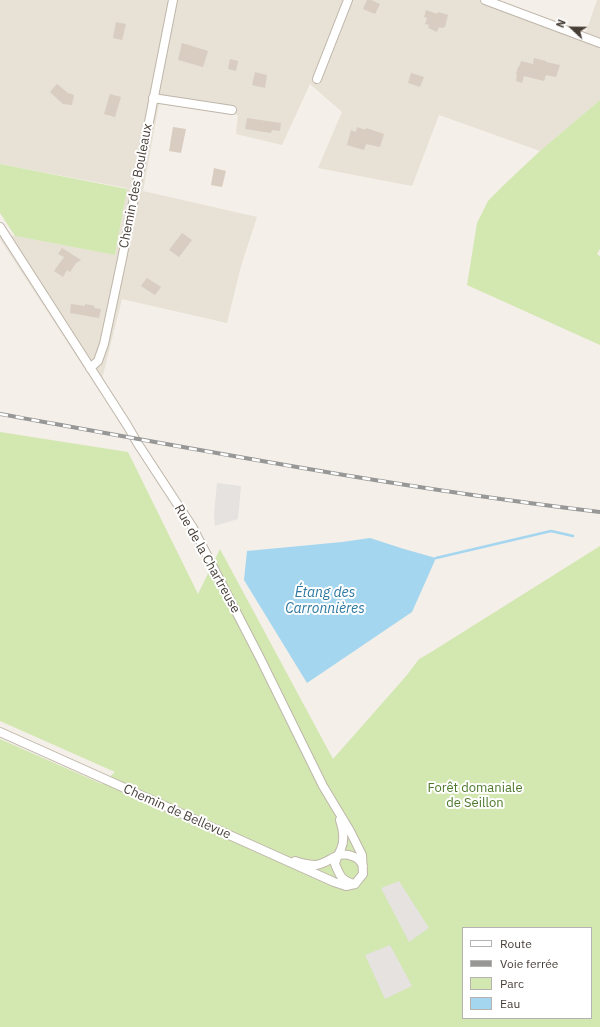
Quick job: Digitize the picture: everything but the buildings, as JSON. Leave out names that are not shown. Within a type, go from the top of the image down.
[{"type":"street","name":"Chemin des Bouleaux","points":[[90,368],[98,361],[104,344],[173,0]]},
{"type":"street","points":[[317,79],[348,0]]},
{"type":"street","points":[[485,0],[600,43]]},
{"type":"street","points":[[153,98],[232,110]]},
{"type":"street","name":"Rue de la Chartreuse","points":[[0,227],[193,528],[260,658],[322,786],[350,831],[362,855],[363,866]]},
{"type":"street","name":"Chemin de Bellevue","points":[[0,732],[334,882],[346,886],[355,884]]},
{"type":"street","points":[[276,856],[300,863],[316,865],[330,860],[337,855],[342,848],[343,826],[337,811]]},
{"type":"street","points":[[345,853],[359,859],[363,866],[363,874],[355,884],[345,881],[340,875],[335,864],[337,855],[345,853]]},
{"type":"shaded area","points":[[0,0],[498,0],[586,32],[597,0],[600,0],[600,100],[540,151],[439,115],[412,186],[318,168],[342,112],[310,84],[282,145],[236,134],[238,115],[159,104],[143,191],[257,217],[241,266],[227,323],[122,299],[99,391],[0,239],[0,235],[15,236],[115,255],[127,188],[0,164]]},
{"type":"shaded area","points":[[217,483],[241,486],[238,519],[215,526],[214,514]]},
{"type":"shaded area","points":[[399,881],[429,928],[409,942],[381,888]]},
{"type":"shaded area","points":[[390,945],[412,986],[385,999],[365,955]]},
{"type":"green space","points":[[600,100],[600,249],[597,254],[600,256],[600,345],[467,285],[477,223],[488,201],[540,151]]},
{"type":"green space","points":[[0,164],[127,189],[115,255],[15,236],[0,213]]},
{"type":"green space","name":"Forêt domaniale de Seillon","points":[[0,432],[128,452],[198,594],[220,549],[333,759],[407,675],[419,659],[600,546],[600,1027],[0,1027],[0,739],[102,784],[115,772],[0,721]]},
{"type":"water","name":"Étang des Carronnières","points":[[370,538],[436,558],[412,612],[307,683],[244,580],[247,551]]},
{"type":"waterway","points":[[436,558],[551,531],[573,536]]},
{"type":"railway","points":[[0,414],[374,480],[449,492],[600,512]]}]
